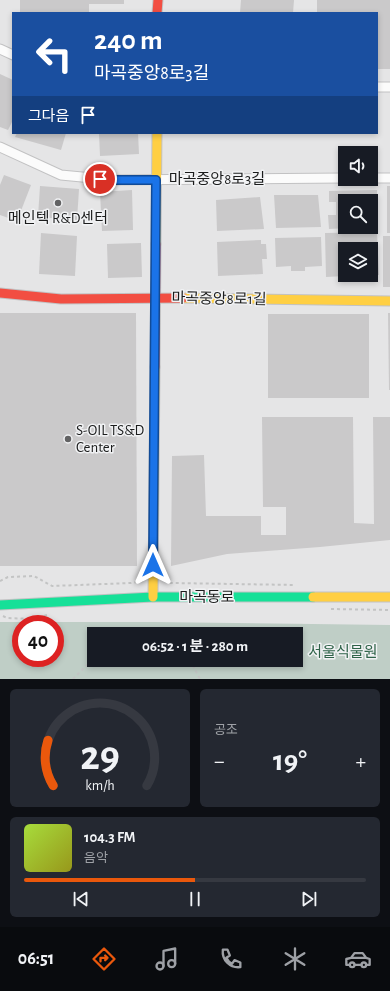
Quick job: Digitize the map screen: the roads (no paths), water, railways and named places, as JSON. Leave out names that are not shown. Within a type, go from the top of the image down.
[{"type":"street","points":[[158,0],[158,12]]},
{"type":"street","points":[[0,49],[12,55]]},
{"type":"street","points":[[378,88],[390,87]]},
{"type":"street","points":[[153,597],[156,134]]},
{"type":"street","name":"마곡중앙8로3길","points":[[0,147],[61,176],[113,180],[338,178]]},
{"type":"street","points":[[378,178],[390,178]]},
{"type":"street","name":"마곡중앙8로1길","points":[[0,293],[60,298],[390,301]]},
{"type":"street","name":"마곡동로","points":[[0,605],[153,597],[390,597]]},
{"type":"place","name":"메인텍 R&D센터","points":[[58,203]]},
{"type":"place","name":"S-OIL TS&D Center","points":[[68,439]]},
{"type":"park label","name":"서울식물원","points":[[343,652]]}]
